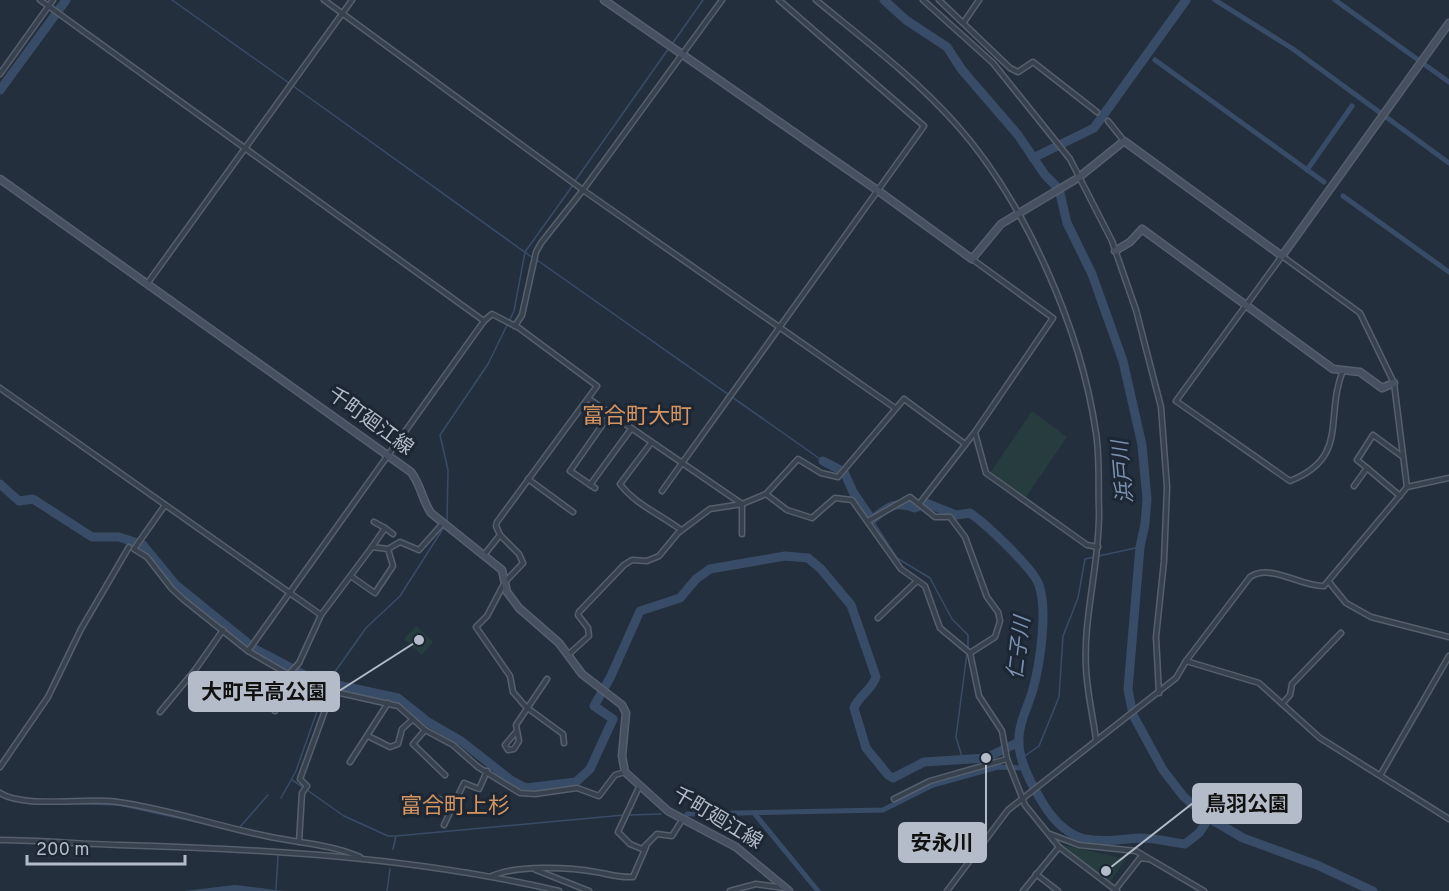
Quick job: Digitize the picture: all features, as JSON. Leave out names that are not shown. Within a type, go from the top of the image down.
[{"type":"street","points":[[40,0],[484,321]]},
{"type":"street","points":[[0,74],[53,0]]},
{"type":"street","points":[[324,0],[583,190],[781,326],[895,408]]},
{"type":"street","points":[[146,284],[352,0]]},
{"type":"street","points":[[604,0],[878,190],[1053,318],[975,432],[920,503]]},
{"type":"street","points":[[515,326],[522,315],[536,252],[722,0]]},
{"type":"street","points":[[662,491],[924,126],[779,0]]},
{"type":"street","points":[[816,0],[895,66],[954,122],[983,159],[1019,214],[1077,350],[1096,434],[1098,547],[1086,668],[1096,740]]},
{"type":"street","points":[[923,0],[966,37],[1013,86],[1070,159],[1115,251],[1136,310],[1161,407],[1167,487],[1164,561],[1156,637],[1160,693]]},
{"type":"street","points":[[939,0],[1010,68],[1018,72],[1033,62],[1097,112]]},
{"type":"street","points":[[964,22],[980,0]]},
{"type":"street","points":[[1344,370],[1335,396],[1332,443],[1309,473],[1290,481],[1176,401],[1449,23]]},
{"type":"street","points":[[1108,121],[1124,141],[1360,314],[1394,383],[1407,487]]},
{"type":"street","points":[[972,259],[996,227],[1078,178],[1124,141]]},
{"type":"street","name":"千町廻江線","points":[[0,179],[389,454],[411,472],[418,482],[430,513],[502,570],[512,600],[519,608],[569,654],[578,669],[622,705],[626,713],[622,756],[625,772],[668,811],[736,847],[787,890]]},
{"type":"street","points":[[1115,251],[1130,242],[1142,229],[1333,369],[1360,372],[1383,388],[1394,383]]},
{"type":"street","points":[[248,651],[484,321],[492,314],[515,326],[597,386],[497,522],[500,535],[519,554],[523,563],[505,582],[487,616],[476,627],[510,676],[513,692],[526,707],[555,731],[563,734],[564,743]]},
{"type":"street","points":[[0,388],[321,615]]},
{"type":"street","points":[[589,399],[742,504]]},
{"type":"street","points":[[569,654],[589,636],[588,628],[578,615],[579,612],[624,565],[632,561],[647,561],[659,556],[681,530],[710,509],[742,504],[766,494],[798,459],[822,473],[838,477],[904,399],[965,444]]},
{"type":"street","points":[[596,488],[570,471],[610,414]]},
{"type":"street","points":[[590,485],[631,429]]},
{"type":"street","points":[[975,432],[986,473],[1087,545],[1098,547]]},
{"type":"street","points":[[1400,496],[1357,460],[1373,435],[1404,458]]},
{"type":"street","points":[[651,442],[620,484],[637,503],[662,515],[681,530]]},
{"type":"street","points":[[1354,486],[1367,468]]},
{"type":"street","points":[[947,891],[955,878],[993,833],[1000,818],[1176,678],[1234,596],[1255,574],[1275,574],[1315,586],[1324,586],[1407,487],[1449,478]]},
{"type":"street","points":[[528,479],[573,512]]},
{"type":"street","points":[[766,494],[787,510],[812,518],[835,498],[843,497],[852,500],[901,569],[925,586],[940,628],[970,653],[979,696],[1002,731],[1007,759],[1023,800],[1059,847],[1115,891],[1140,858],[1151,860]]},
{"type":"street","points":[[868,520],[909,497],[920,503],[935,517],[950,517],[961,529],[987,597],[998,612],[1000,621],[995,637],[970,653]]},
{"type":"street","points":[[742,504],[742,534]]},
{"type":"street","points":[[0,766],[48,697],[81,628],[131,548],[142,538],[165,505]]},
{"type":"street","points":[[374,522],[393,534]]},
{"type":"street","points":[[372,547],[388,549],[400,542],[420,550],[443,523]]},
{"type":"street","points":[[275,711],[286,677],[308,647],[321,615],[352,578],[385,528]]},
{"type":"street","points":[[484,555],[500,535]]},
{"type":"street","points":[[131,548],[147,557],[172,589],[248,651],[289,675],[317,687],[398,706],[425,730],[453,745],[520,793],[577,788],[599,796],[615,775],[625,772]]},
{"type":"street","points":[[352,578],[375,593],[393,566],[388,549]]},
{"type":"street","points":[[878,618],[917,581]]},
{"type":"street","points":[[1329,582],[1346,603],[1371,616],[1449,637]]},
{"type":"street","points":[[160,712],[201,661],[223,629]]},
{"type":"street","points":[[1282,704],[1290,695],[1292,684],[1341,633]]},
{"type":"street","points":[[1382,774],[1449,656]]},
{"type":"street","points":[[1186,661],[1259,683],[1320,738],[1382,774],[1449,819]]},
{"type":"street","points":[[516,732],[505,745],[508,750],[514,749],[519,741],[516,725],[526,707],[548,679]]},
{"type":"street","points":[[299,842],[302,793],[307,786],[300,779],[331,691]]},
{"type":"street","points":[[350,762],[388,703]]},
{"type":"street","points":[[368,736],[390,747],[398,744],[402,729],[413,719]]},
{"type":"street","points":[[425,730],[413,744],[445,775]]},
{"type":"street","points":[[894,799],[930,781],[1007,759]]},
{"type":"street","points":[[444,825],[464,783],[479,789],[487,771]]},
{"type":"street","points":[[639,787],[618,832],[620,836],[642,849],[646,847]]},
{"type":"street","points":[[0,793],[10,800],[117,802],[374,860]]},
{"type":"street","points":[[440,799],[453,806]]},
{"type":"street","points":[[491,876],[500,872],[532,869],[586,871],[615,877],[633,877],[646,847],[657,834],[672,836],[682,820]]},
{"type":"street","points":[[1049,833],[1078,845],[1136,851],[1204,891]]},
{"type":"street","points":[[1,840],[239,849],[374,860],[491,876],[559,891]]},
{"type":"street","points":[[1023,891],[1059,847]]},
{"type":"street","points":[[532,869],[589,891]]},
{"type":"street","points":[[1036,874],[1058,891]]},
{"type":"street","points":[[730,891],[756,884],[787,890]]},
{"type":"green space","points":[[1032,411],[1067,437],[1026,497],[990,473]]},
{"type":"green space","points":[[416,626],[433,642],[422,655],[404,639]]},
{"type":"green space","points":[[1059,844],[1126,859],[1109,884]]},
{"type":"water","points":[[235,885],[284,891],[184,891]]},
{"type":"waterway","points":[[0,90],[66,0]]},
{"type":"waterway","points":[[172,0],[289,83]]},
{"type":"waterway","points":[[672,44],[703,0]]},
{"type":"waterway","name":"浜戸川","points":[[884,0],[906,20],[947,47],[962,70],[1018,135],[1045,175],[1059,189],[1067,223],[1092,274],[1123,361],[1142,445],[1147,499],[1140,547],[1128,689],[1133,715],[1163,770],[1184,797],[1209,818],[1243,838],[1317,865],[1373,891]]},
{"type":"waterway","points":[[1033,158],[1094,128],[1186,0]]},
{"type":"waterway","points":[[1215,0],[1293,49],[1449,163]]},
{"type":"waterway","points":[[1335,0],[1449,82]]},
{"type":"waterway","points":[[575,181],[669,48]]},
{"type":"waterway","points":[[1155,60],[1324,182]]},
{"type":"waterway","points":[[293,86],[533,258]]},
{"type":"waterway","points":[[1307,170],[1352,106]]},
{"type":"waterway","points":[[447,523],[448,470],[440,435],[488,364],[514,311],[525,252],[573,185]]},
{"type":"waterway","points":[[1343,196],[1449,272]]},
{"type":"waterway","points":[[537,260],[823,461]]},
{"type":"waterway","name":"仁子川","points":[[823,461],[844,472],[853,492],[872,520],[887,508],[897,505],[915,508],[926,503],[956,515],[970,513],[987,526],[1035,577],[1042,596],[1042,637],[1036,678],[1019,731],[1019,746],[1023,764],[1031,782],[1048,811],[1061,826],[1085,839],[1106,841],[1146,838],[1185,844],[1199,833],[1209,818]]},
{"type":"waterway","points":[[0,484],[19,501],[33,499],[92,537],[119,537],[143,545],[176,585],[255,649],[314,680],[398,698],[428,722],[461,741],[512,781],[526,788],[576,782],[590,769],[613,719],[594,706],[610,678],[640,611],[680,598],[696,579],[710,569],[785,556],[808,558],[821,569],[851,605],[876,677],[872,686],[854,708],[866,748],[888,775],[893,778],[924,762],[986,758],[1019,742]]},
{"type":"waterway","points":[[873,521],[897,558],[930,578],[952,619],[968,635],[968,648]]},
{"type":"waterway","points":[[281,798],[296,771],[327,683],[366,628],[400,596],[444,527]]},
{"type":"waterway","points":[[1022,758],[1039,746],[1059,697],[1063,636],[1078,598],[1085,559],[1140,547]]},
{"type":"waterway","points":[[963,760],[956,737],[967,653]]},
{"type":"waterway","points":[[687,814],[883,810],[933,785],[998,767],[1025,768]]},
{"type":"waterway","points":[[292,780],[303,787]]},
{"type":"waterway","points":[[307,790],[344,816],[388,836],[395,836]]},
{"type":"waterway","points":[[239,828],[268,795]]},
{"type":"waterway","points":[[0,796],[22,802]]},
{"type":"waterway","points":[[66,803],[119,805],[215,826]]},
{"type":"waterway","points":[[754,813],[818,891]]},
{"type":"waterway","points":[[629,815],[661,814]]},
{"type":"waterway","points":[[393,849],[396,836],[624,815]]},
{"type":"waterway","points":[[276,889],[278,856]]},
{"type":"waterway","points":[[387,891],[390,869]]},
{"type":"place","name":"大町早高公園","points":[[419,640]]},
{"type":"place","name":"安永川","points":[[986,758]]},
{"type":"place","name":"鳥羽公園","points":[[1106,871]]},
{"type":"district","name":"富合町大町","points":[[637,417]]},
{"type":"district","name":"富合町上杉","points":[[455,807]]}]
